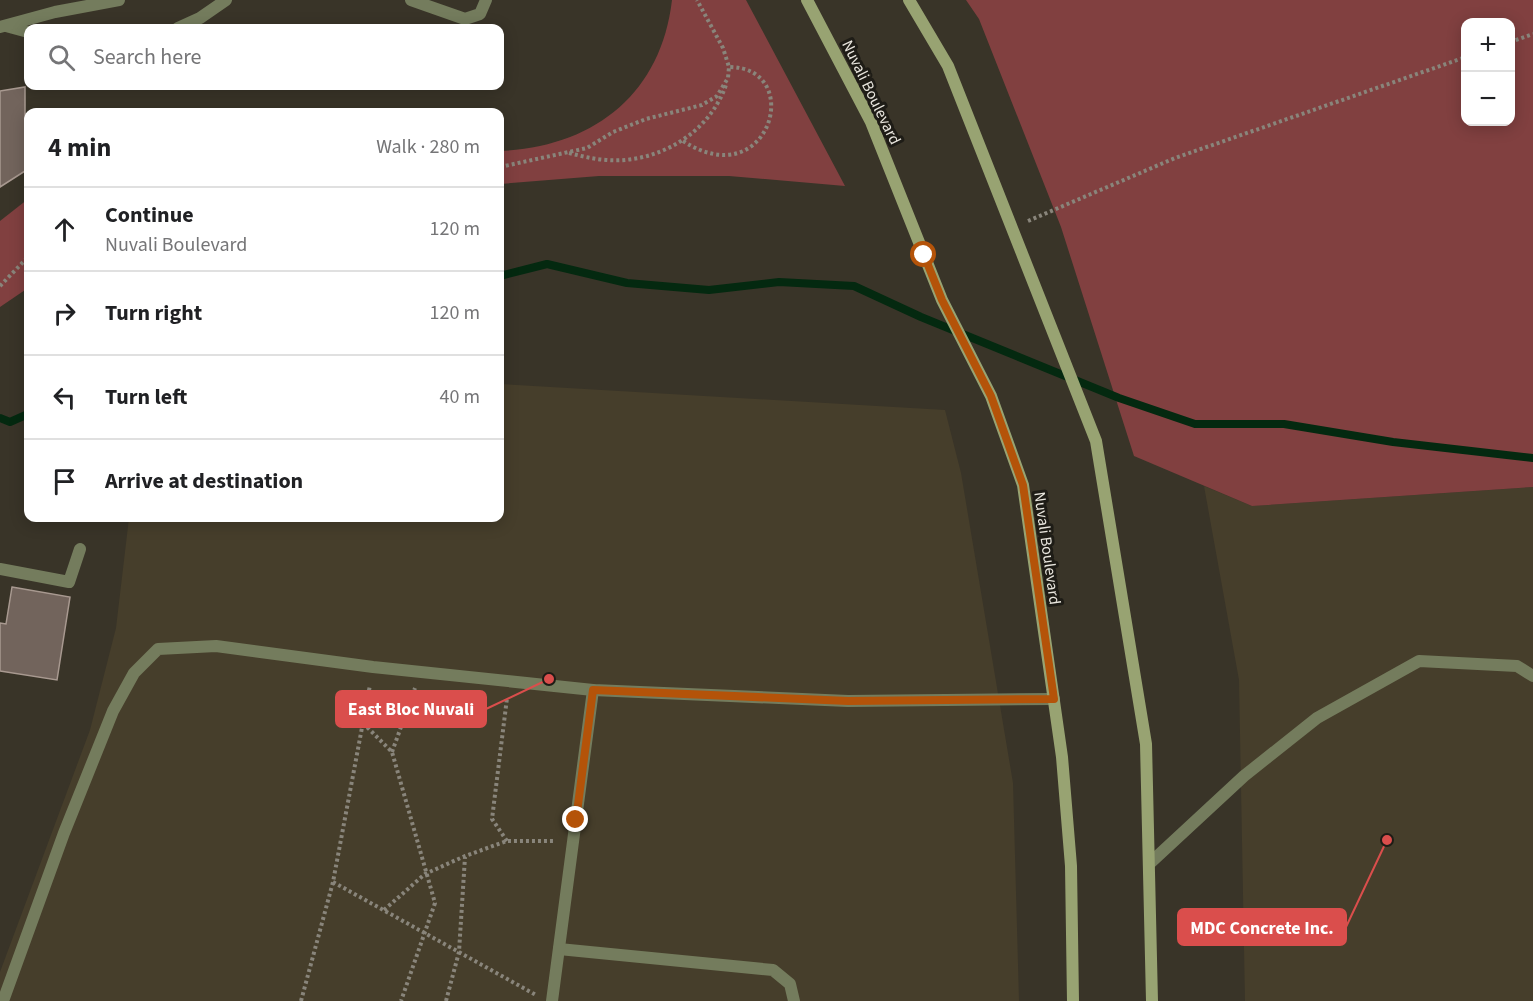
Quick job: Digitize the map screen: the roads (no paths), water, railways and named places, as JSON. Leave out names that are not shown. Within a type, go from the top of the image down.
[{"type":"main road","name":"Nuvali Boulevard","points":[[807,0],[871,122],[942,300],[991,396],[1023,485],[1054,699],[1071,866],[1073,1001]]},
{"type":"main road","points":[[909,0],[948,66],[1096,441],[1146,744],[1152,1001]]},
{"type":"street","points":[[2,26],[55,12],[119,0]]},
{"type":"street","points":[[187,24],[226,0]]},
{"type":"street","points":[[411,0],[465,19],[480,14],[486,0]]},
{"type":"street","points":[[2,26],[24,31]]},
{"type":"street","points":[[0,570],[69,582],[80,549]]},
{"type":"street","points":[[3,1001],[113,711],[134,673],[158,649],[216,646],[373,667],[593,690],[848,701],[1054,699]]},
{"type":"street","points":[[1149,864],[1244,776],[1317,718],[1419,661],[1517,666],[1533,676]]},
{"type":"street","points":[[552,1001],[593,690]]},
{"type":"street","points":[[559,949],[773,969],[790,984],[794,1001]]},
{"type":"waterway","points":[[504,275],[547,264],[627,283],[709,290],[779,282],[854,286],[921,317],[1119,398],[1195,424],[1284,424],[1393,442],[1533,458]]},
{"type":"waterway","points":[[0,418],[10,422],[24,416]]},
{"type":"place","name":"East Bloc Nuvali","points":[[549,679]]},
{"type":"place","name":"MDC Concrete Inc.","points":[[1387,840]]}]
